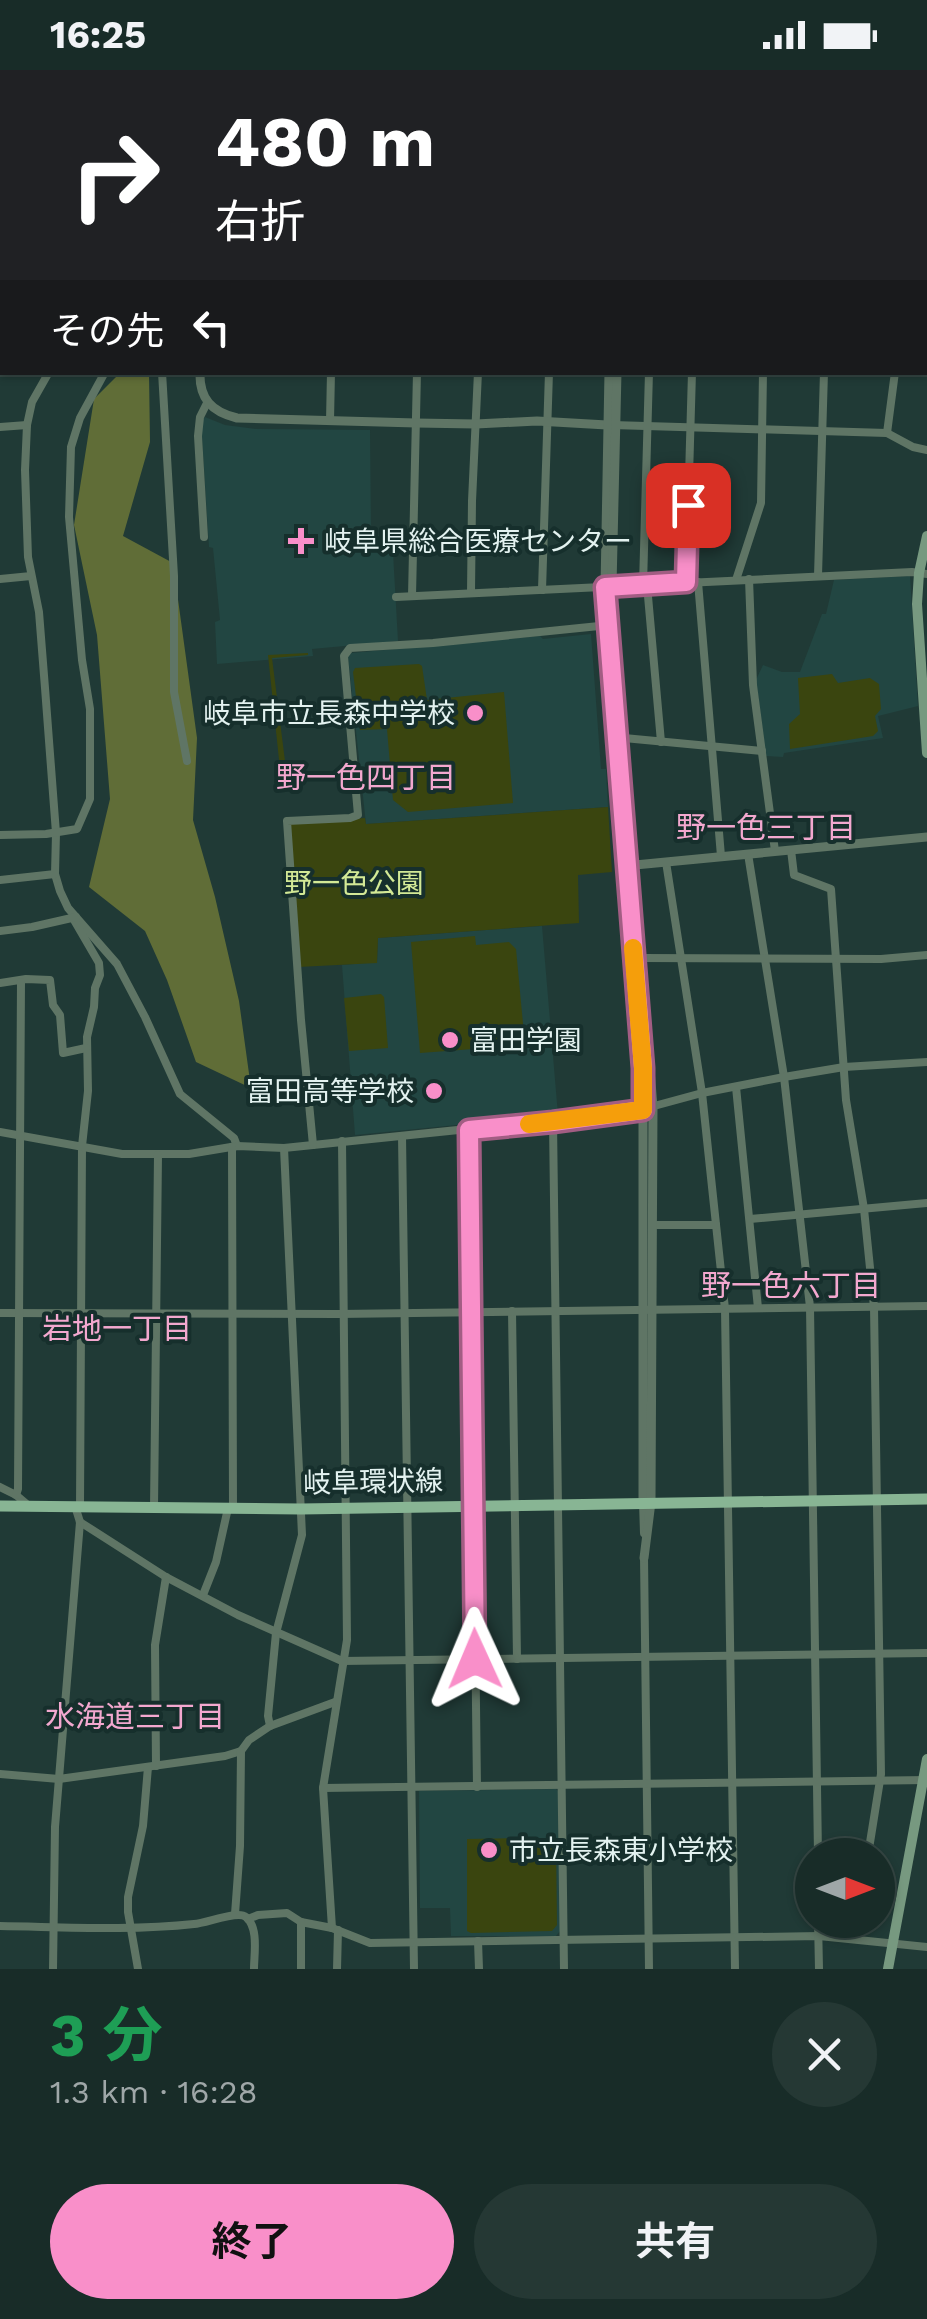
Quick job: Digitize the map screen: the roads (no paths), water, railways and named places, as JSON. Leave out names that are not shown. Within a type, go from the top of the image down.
[{"type":"main road","points":[[927,536],[917,604],[927,753]]},
{"type":"main road","name":"岐阜環状線","points":[[0,1506],[301,1508],[927,1499]]},
{"type":"main road","points":[[888,1969],[927,1760]]},
{"type":"street","points":[[46,375],[32,402],[25,470],[28,558],[38,612],[56,874],[60,891],[98,963],[100,975],[86,1048],[80,1522],[55,1826],[53,1969]]},
{"type":"street","points":[[0,836],[77,828],[90,799],[90,709],[69,517],[71,447],[80,418],[104,375]]},
{"type":"street","points":[[162,375],[174,576],[174,692],[187,761]]},
{"type":"street","points":[[200,375],[200,388],[208,403],[237,418],[548,422],[887,433],[912,447],[927,450]]},
{"type":"street","points":[[330,421],[331,375]]},
{"type":"street","points":[[412,596],[417,375]]},
{"type":"street","points":[[471,593],[478,375]]},
{"type":"street","points":[[542,590],[549,375]]},
{"type":"street","points":[[609,375],[612,425],[608,625],[642,958],[653,1225],[647,1310]]},
{"type":"street","points":[[612,425],[617,375]]},
{"type":"street","points":[[649,375],[645,585],[661,742]]},
{"type":"street","points":[[686,582],[692,375]]},
{"type":"street","points":[[736,580],[760,503],[764,375]]},
{"type":"street","points":[[818,576],[824,375]]},
{"type":"street","points":[[887,433],[895,375]]},
{"type":"street","points":[[204,537],[198,436],[200,417],[208,403]]},
{"type":"street","points":[[0,427],[27,425]]},
{"type":"street","points":[[396,598],[923,574]]},
{"type":"street","points":[[0,579],[30,576]]},
{"type":"street","points":[[749,579],[753,684],[775,851]]},
{"type":"street","points":[[698,582],[720,856]]},
{"type":"street","points":[[609,586],[624,738],[648,1108],[644,1558],[649,1969]]},
{"type":"street","points":[[313,1145],[287,821],[350,818],[358,814],[346,652],[350,648],[608,625]]},
{"type":"street","points":[[624,738],[762,752]]},
{"type":"street","points":[[631,865],[927,837]]},
{"type":"street","points":[[791,850],[794,875],[831,889],[846,1100],[864,1209],[874,1306],[882,1774],[871,1838]]},
{"type":"street","points":[[748,854],[784,1077],[810,1307],[818,1838]]},
{"type":"street","points":[[666,862],[702,1093],[724,1309],[734,1969]]},
{"type":"street","points":[[0,880],[56,874]]},
{"type":"street","points":[[0,931],[74,918]]},
{"type":"street","points":[[74,918],[117,964],[180,1094],[234,1138],[230,1508],[216,1562],[202,1595]]},
{"type":"street","points":[[642,958],[836,960],[927,955]]},
{"type":"street","points":[[0,984],[50,980],[53,1005],[60,1015],[63,1052],[86,1048]]},
{"type":"street","points":[[16,1494],[21,982]]},
{"type":"street","points":[[0,1132],[122,1154],[190,1154],[234,1146],[284,1148],[553,1122],[648,1108],[702,1093],[844,1067],[927,1062]]},
{"type":"street","points":[[736,1087],[758,1308]]},
{"type":"street","points":[[553,1122],[564,1969]]},
{"type":"street","points":[[469,1130],[477,1787]]},
{"type":"street","points":[[402,1136],[414,1969]]},
{"type":"street","points":[[338,1969],[322,1788],[347,1640],[342,1141]]},
{"type":"street","points":[[270,1726],[276,1633],[300,1546],[301,1508],[284,1148]]},
{"type":"street","points":[[154,1508],[158,1155]]},
{"type":"street","points":[[750,1219],[927,1202]]},
{"type":"street","points":[[653,1225],[716,1225]]},
{"type":"street","points":[[0,1313],[405,1314],[927,1306]]},
{"type":"street","points":[[512,1311],[517,1659]]},
{"type":"street","points":[[0,1487],[16,1494],[28,1506]]},
{"type":"street","points":[[80,1522],[166,1578],[342,1661],[927,1652]]},
{"type":"street","points":[[138,1969],[128,1897],[152,1766],[155,1646],[166,1578]]},
{"type":"street","points":[[0,1774],[59,1779],[226,1756],[240,1751],[270,1726],[335,1702]]},
{"type":"street","points":[[235,1914],[240,1751]]},
{"type":"street","points":[[322,1788],[925,1780]]},
{"type":"street","points":[[248,1919],[286,1913],[301,1922],[335,1929],[370,1943],[795,1937]]},
{"type":"street","points":[[0,1926],[130,1927],[196,1924],[244,1915],[254,1932],[254,1969]]},
{"type":"street","points":[[301,1922],[301,1969]]},
{"type":"street","points":[[818,1938],[819,1969]]},
{"type":"street","points":[[852,1938],[927,1947]]},
{"type":"street","points":[[478,1941],[478,1969]]},
{"type":"place","name":"岐阜県総合医療センター","points":[[301,541]]},
{"type":"place","name":"岐阜市立長森中学校","points":[[475,713]]},
{"type":"place","name":"富田学園","points":[[450,1040]]},
{"type":"place","name":"富田高等学校","points":[[434,1091]]},
{"type":"place","name":"市立長森東小学校","points":[[489,1850]]},
{"type":"district","name":"野一色四丁目","points":[[366,777]]},
{"type":"district","name":"野一色三丁目","points":[[766,827]]},
{"type":"district","name":"野一色六丁目","points":[[791,1285]]},
{"type":"district","name":"岩地一丁目","points":[[117,1328]]},
{"type":"district","name":"水海道三丁目","points":[[135,1716]]},
{"type":"park label","name":"野一色公園","points":[[354,883]]}]
